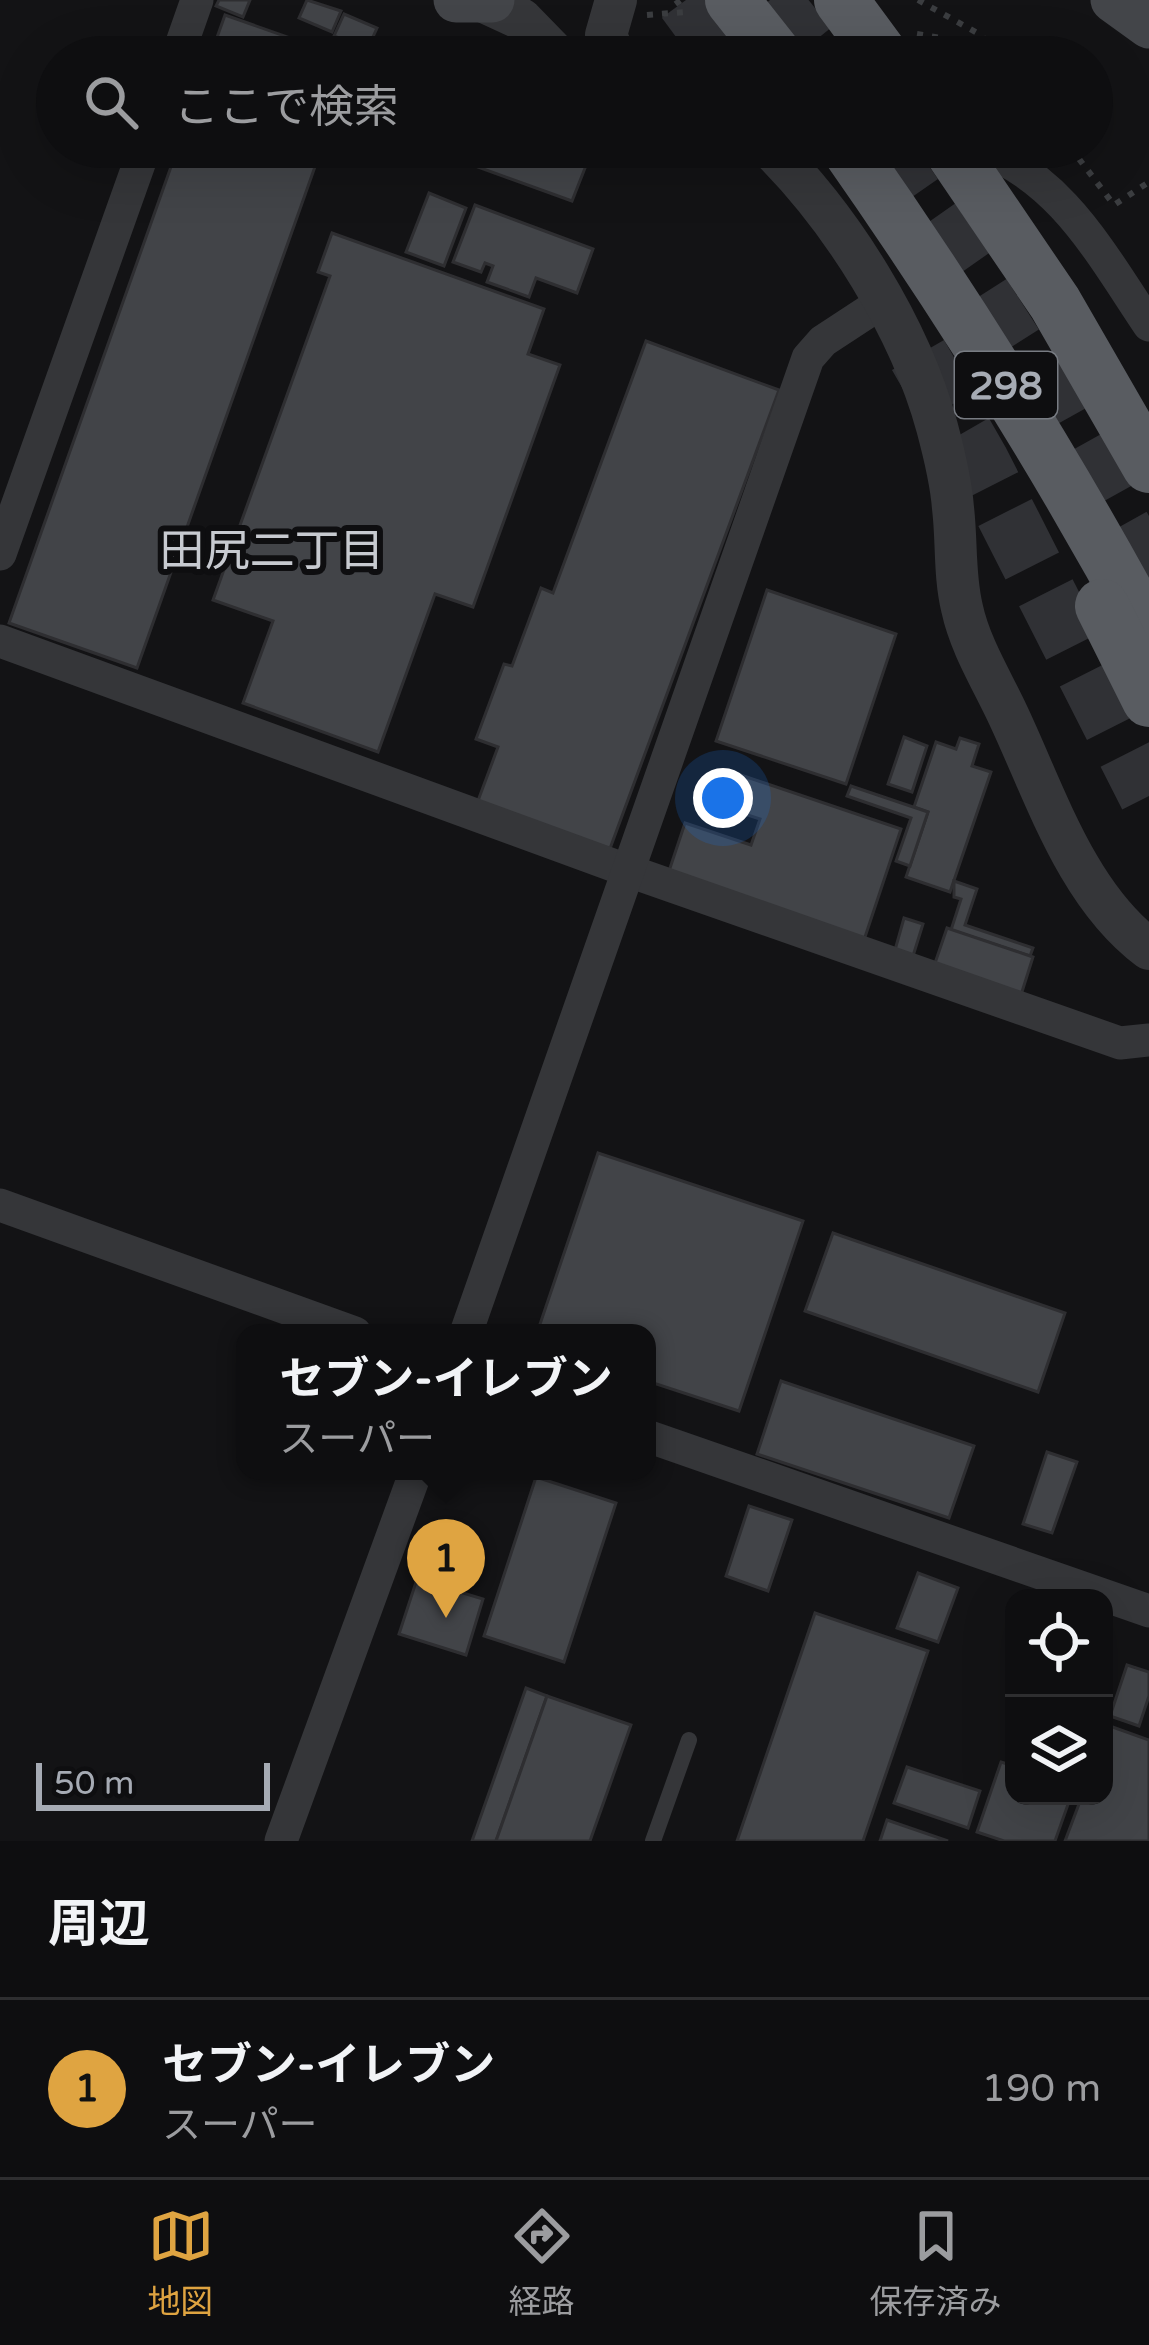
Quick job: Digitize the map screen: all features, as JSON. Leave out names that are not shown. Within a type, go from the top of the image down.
[{"type":"highway","points":[[732,0],[760,36]]},
{"type":"highway","points":[[841,0],[885,36]]},
{"type":"highway","name":"298","points":[[861,168],[1037,434],[1149,634]]},
{"type":"highway","name":"298","points":[[963,168],[1054,303],[1149,466]]},
{"type":"highway","name":"298","points":[[971,330],[1068,542],[1149,700]]},
{"type":"highway","name":"298","points":[[1117,406],[1149,450]]},
{"type":"main road","points":[[456,0],[492,0]]},
{"type":"main road","points":[[1113,0],[1149,26]]},
{"type":"street","points":[[184,36],[197,0]]},
{"type":"street","points":[[482,1],[521,20],[537,36]]},
{"type":"street","points":[[606,36],[624,8]]},
{"type":"street","points":[[0,554],[138,168]]},
{"type":"street","points":[[790,168],[884,301],[912,354],[937,426],[953,505],[962,609],[970,635],[1090,884],[1126,932],[1149,950]]},
{"type":"street","points":[[1020,168],[1044,184],[1078,220],[1149,325]]},
{"type":"street","points":[[469,1324],[808,358],[823,340],[884,301]]},
{"type":"street","points":[[0,641],[629,871],[1120,1043],[1149,1040]]},
{"type":"street","points":[[0,1205],[331,1324]]},
{"type":"street","points":[[656,1439],[1149,1611]]},
{"type":"street","points":[[281,1841],[413,1480]]},
{"type":"lane","points":[[652,1841],[689,1740]]},
{"type":"path","points":[[624,8],[685,12],[676,0]]},
{"type":"path","points":[[918,0],[982,36]]},
{"type":"path","points":[[1086,168],[1114,206],[1149,182]]},
{"type":"building","points":[[219,0],[250,0],[243,17],[216,6]]},
{"type":"building","points":[[307,0],[341,11],[332,32],[299,18]]},
{"type":"building","points":[[344,14],[377,28],[373,36],[334,36]]},
{"type":"building","points":[[225,15],[284,36],[218,36]]},
{"type":"building","points":[[171,168],[315,168],[137,668],[9,623]]},
{"type":"building","points":[[481,168],[585,168],[572,201]]},
{"type":"building","points":[[429,193],[466,208],[444,266],[406,252]]},
{"type":"building","points":[[475,205],[593,249],[577,293],[536,278],[529,297],[487,282],[493,266],[485,263],[481,272],[453,262]]},
{"type":"building","points":[[332,233],[544,309],[528,354],[560,365],[473,607],[435,594],[378,752],[243,703],[273,621],[213,600],[330,276],[318,272]]},
{"type":"building","points":[[646,341],[779,390],[608,854],[476,806],[498,747],[476,739],[504,664],[512,666],[541,588],[553,593]]},
{"type":"building","points":[[767,590],[896,634],[846,784],[716,741]]},
{"type":"building","points":[[904,737],[927,746],[912,792],[888,784]]},
{"type":"building","points":[[960,738],[979,744],[972,766],[991,772],[950,892],[906,877],[928,812],[914,807],[936,742],[956,749]]},
{"type":"building","points":[[729,771],[901,829],[864,940],[668,874],[685,823],[751,845],[760,819],[717,805]]},
{"type":"building","points":[[851,786],[928,812],[910,866],[896,861],[911,818],[847,796]]},
{"type":"building","points":[[954,881],[977,889],[965,925],[1033,948],[1030,956],[951,930],[961,899],[954,897]]},
{"type":"building","points":[[904,918],[923,924],[913,956],[895,950]]},
{"type":"building","points":[[947,928],[1033,957],[1021,995],[934,966]]},
{"type":"building","points":[[598,1153],[803,1221],[739,1411],[656,1384],[656,1324],[540,1324]]},
{"type":"building","points":[[833,1233],[1065,1313],[1038,1392],[805,1311]]},
{"type":"building","points":[[781,1381],[974,1446],[949,1518],[757,1454]]},
{"type":"building","points":[[1047,1452],[1077,1462],[1052,1533],[1023,1524]]},
{"type":"building","points":[[535,1480],[616,1503],[564,1662],[484,1636]]},
{"type":"building","points":[[749,1506],[792,1520],[768,1591],[726,1576]]},
{"type":"building","points":[[918,1573],[958,1588],[938,1642],[897,1628]]},
{"type":"building","points":[[417,1579],[483,1599],[466,1655],[399,1634]]},
{"type":"building","points":[[815,1613],[928,1651],[863,1841],[737,1841]]},
{"type":"building","points":[[1127,1665],[1149,1672],[1149,1696],[1139,1726],[1113,1717]]},
{"type":"building","points":[[526,1688],[547,1696],[496,1841],[472,1841]]},
{"type":"building","points":[[547,1696],[631,1725],[590,1841],[496,1841]]},
{"type":"building","points":[[1113,1727],[1149,1740],[1149,1841],[1065,1841],[1079,1805],[1113,1805]]},
{"type":"building","points":[[1001,1762],[1005,1763],[1005,1805],[1068,1805],[1055,1841],[1004,1841],[977,1832]]},
{"type":"building","points":[[907,1767],[980,1791],[968,1828],[894,1803]]},
{"type":"building","points":[[887,1820],[948,1841],[880,1841]]},
{"type":"tunnel","points":[[686,0],[713,36]]},
{"type":"tunnel","points":[[770,0],[799,36]]},
{"type":"tunnel","points":[[894,168],[1062,421],[1149,578]]},
{"type":"tunnel","points":[[918,355],[980,463],[1149,796]]},
{"type":"place","name":"セブン-イレブン","points":[[446,1618]]},
{"type":"district","name":"田尻二丁目","points":[[272,550]]}]
